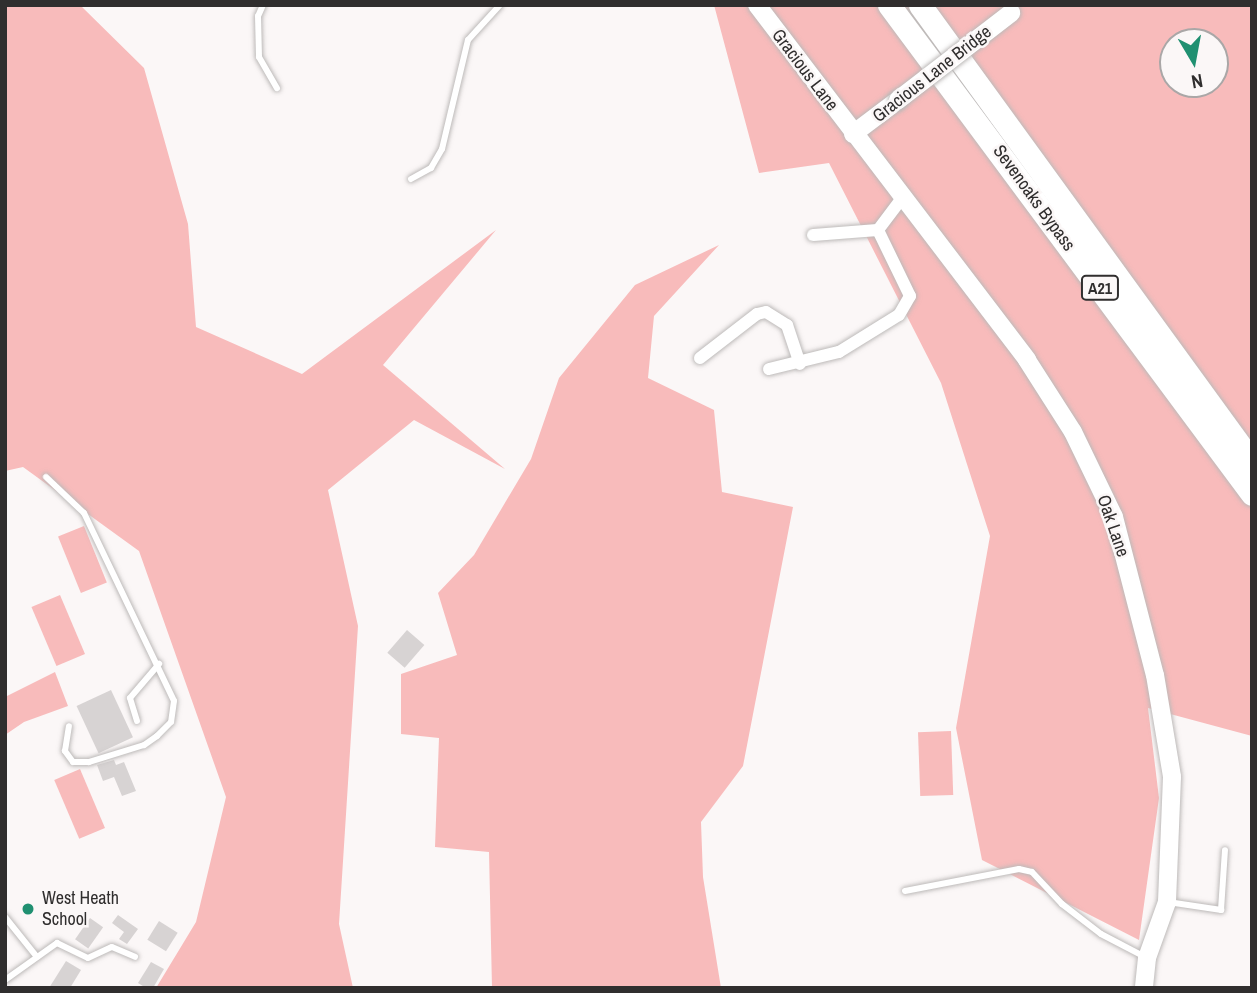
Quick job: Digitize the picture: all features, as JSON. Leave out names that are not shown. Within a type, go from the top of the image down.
[{"type":"highway","name":"Sevenoaks Bypass","points":[[889,5],[1252,494]]},
{"type":"highway","name":"Sevenoaks Bypass","points":[[920,5],[1252,462]]},
{"type":"street","name":"Gracious Lane","points":[[757,5],[853,134]]},
{"type":"street","name":"Gracious Lane Bridge","points":[[853,134],[1015,9]]},
{"type":"street","name":"Oak Lane","points":[[853,134],[901,200],[1027,360],[1073,432],[1114,517],[1168,737],[1172,813],[1167,902],[1147,958],[1144,988]]},
{"type":"street","points":[[813,235],[878,230],[901,200]]},
{"type":"street","points":[[769,369],[800,364],[839,352],[899,315],[910,296],[878,230]]},
{"type":"street","points":[[700,358],[757,314],[766,312],[787,325],[800,364]]},
{"type":"lane","points":[[263,5],[258,16],[258,57],[277,88]]},
{"type":"lane","points":[[411,179],[431,168],[442,149],[468,40],[500,5]]},
{"type":"lane","points":[[46,477],[84,513],[159,664],[174,701],[172,722],[157,736],[144,745],[89,762],[73,762],[65,751],[69,726]]},
{"type":"lane","points":[[137,721],[131,698],[159,664]]},
{"type":"lane","points":[[1167,902],[1221,910],[1225,850]]},
{"type":"lane","points":[[905,891],[1019,869],[1032,872],[1062,904],[1101,934],[1147,958]]},
{"type":"lane","points":[[5,917],[37,957]]},
{"type":"lane","points":[[5,980],[57,943],[88,958],[112,947],[135,957]]},
{"type":"shaded area","points":[[5,5],[80,5],[144,68],[188,224],[196,327],[302,374],[496,230],[383,365],[505,469],[414,420],[328,490],[358,626],[339,924],[353,988],[156,988],[196,922],[226,797],[139,551],[23,467],[5,471]]},
{"type":"shaded area","points":[[714,5],[1252,5],[1252,736],[1148,708],[1159,798],[1139,940],[982,860],[956,728],[990,536],[941,383],[829,163],[759,173]]},
{"type":"shaded area","points":[[719,245],[654,316],[648,378],[714,410],[722,492],[793,507],[743,766],[701,822],[703,877],[721,988],[492,988],[489,852],[435,847],[439,738],[401,734],[401,674],[457,655],[438,593],[474,555],[531,459],[559,378],[635,285]]},
{"type":"shaded area","points":[[84,526],[107,583],[81,593],[58,536]]},
{"type":"shaded area","points":[[60,595],[85,654],[56,666],[31,607]]},
{"type":"shaded area","points":[[55,672],[68,706],[24,722],[5,735],[5,697]]},
{"type":"shaded area","points":[[951,731],[953,795],[920,796],[918,732]]},
{"type":"shaded area","points":[[80,769],[105,828],[79,839],[54,780]]},
{"type":"building","points":[[407,630],[424,645],[405,668],[387,653]]},
{"type":"building","points":[[111,690],[133,737],[99,753],[77,706]]},
{"type":"building","points":[[114,760],[116,765],[124,762],[136,791],[122,796],[114,777],[103,781],[97,765]]},
{"type":"building","points":[[118,915],[138,929],[127,944],[119,939],[124,932],[112,923]]},
{"type":"building","points":[[90,918],[103,927],[88,948],[75,939]]},
{"type":"building","points":[[159,921],[178,933],[166,951],[147,940]]},
{"type":"building","points":[[66,961],[81,970],[70,988],[49,988]]},
{"type":"building","points":[[151,962],[164,969],[153,988],[146,988],[138,983]]},
{"type":"place","name":"West Heath School","points":[[28,909]]}]
